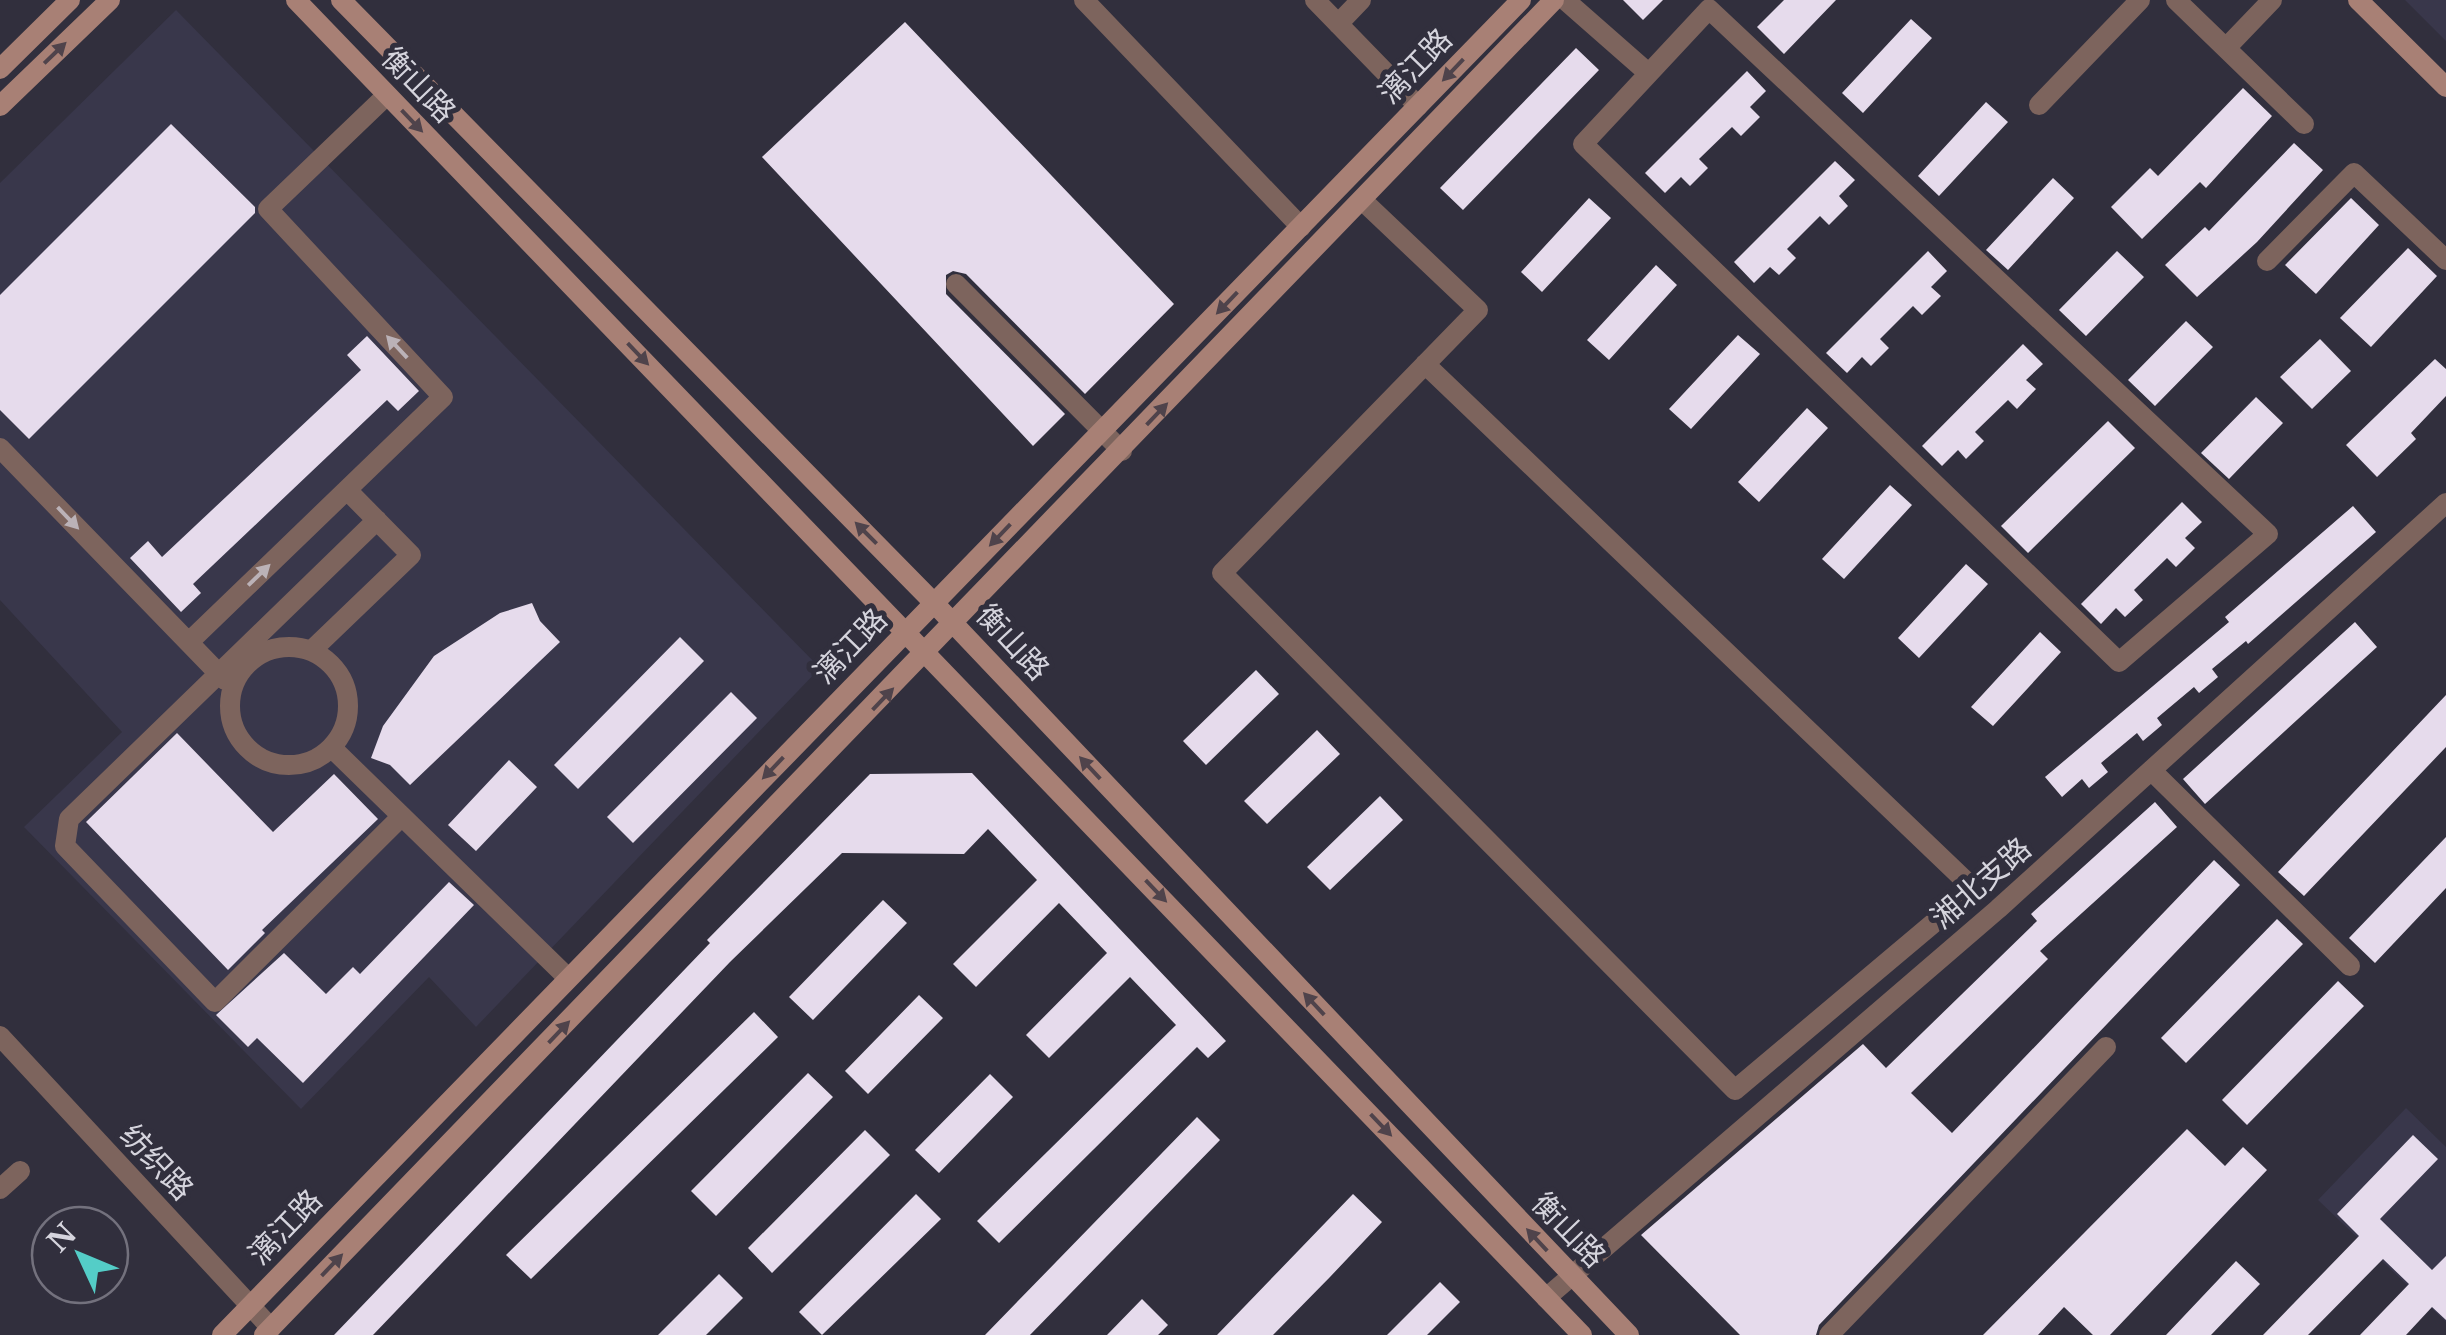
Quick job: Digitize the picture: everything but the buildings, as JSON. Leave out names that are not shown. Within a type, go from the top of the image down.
[{"type":"street","points":[[0,69],[70,0]]},
{"type":"street","points":[[0,106],[110,0]]},
{"type":"street","name":"衡山路","points":[[296,0],[1582,1335]]},
{"type":"street","name":"衡山路","points":[[342,0],[955,624],[1630,1335]]},
{"type":"street","points":[[1084,0],[1301,227]]},
{"type":"street","points":[[1315,0],[1418,106]]},
{"type":"street","points":[[1338,24],[1361,0]]},
{"type":"street","name":"漓江路","points":[[222,1335],[1522,0]]},
{"type":"street","name":"漓江路","points":[[268,1332],[1554,0]]},
{"type":"street","points":[[1565,0],[1647,72]]},
{"type":"street","points":[[2039,105],[2140,0]]},
{"type":"street","points":[[2176,0],[2304,124]]},
{"type":"street","points":[[2226,48],[2272,0]]},
{"type":"street","points":[[2358,0],[2446,87]]},
{"type":"street","points":[[1709,9],[2268,534],[2119,662],[1583,144],[1647,72],[1709,9]]},
{"type":"street","points":[[188,642],[443,396],[268,209],[387,95]]},
{"type":"street","points":[[2267,261],[2354,173],[2446,260]]},
{"type":"street","points":[[1362,200],[1478,310],[1425,364],[1222,573],[1735,1090],[1974,889],[1425,364]]},
{"type":"street","points":[[956,284],[1122,451]]},
{"type":"street","points":[[0,448],[225,680],[233,727],[258,758],[296,766],[332,748],[348,713],[340,675],[311,651],[292,647],[256,657],[225,680]]},
{"type":"street","points":[[311,651],[411,555],[347,490]]},
{"type":"street","name":"湘北支路","points":[[1546,1298],[2153,772],[2446,502]]},
{"type":"street","points":[[377,520],[225,680],[69,819],[64,846],[214,1002],[402,816]]},
{"type":"street","points":[[332,748],[568,978]]},
{"type":"street","points":[[2153,772],[2350,966]]},
{"type":"street","name":"纺织路","points":[[0,1036],[250,1307],[268,1332]]},
{"type":"street","points":[[1828,1335],[2106,1047]]},
{"type":"street","points":[[0,1190],[20,1171]]},
{"type":"shaded area","points":[[2405,0],[2446,0],[2446,41]]},
{"type":"shaded area","points":[[176,10],[820,668],[476,1027],[429,977],[301,1109],[24,827],[122,732],[0,600],[0,183]]},
{"type":"shaded area","points":[[2406,1108],[2446,1147],[2446,1322],[2318,1200]]}]
